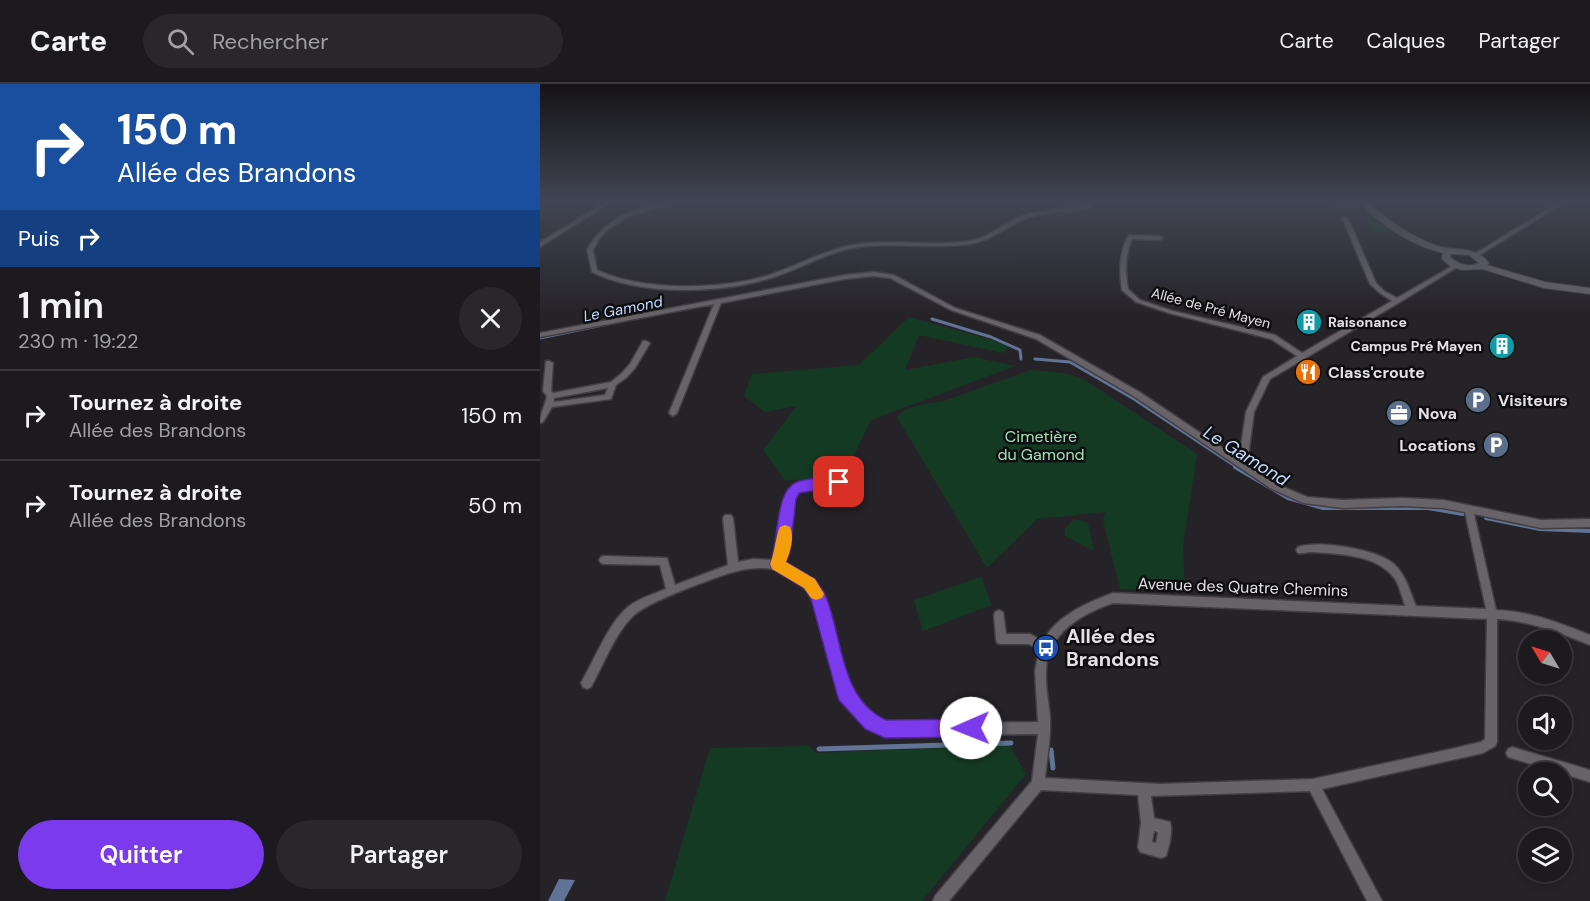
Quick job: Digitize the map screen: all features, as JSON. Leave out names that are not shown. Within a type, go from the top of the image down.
[{"type":"main road","points":[[1417,239],[1448,252],[1458,250],[1476,255],[1483,261],[1482,267]]},
{"type":"main road","points":[[1448,252],[1445,257],[1456,266],[1470,269],[1482,267],[1544,285],[1590,291]]},
{"type":"street","points":[[596,239],[590,250],[594,272],[608,279],[638,284],[690,287],[730,286],[768,278],[849,247],[873,244],[969,243],[985,239]]},
{"type":"street","name":"Allée de Pré Mayen","points":[[1129,239],[1126,246],[1123,278],[1125,290],[1138,301],[1273,337],[1301,356]]},
{"type":"street","points":[[1354,239],[1373,284],[1398,301]]},
{"type":"street","points":[[1476,255],[1502,239]]},
{"type":"street","points":[[1242,466],[1250,412],[1267,377],[1456,266]]},
{"type":"street","points":[[540,335],[845,277],[874,274],[892,276],[953,309],[1038,337],[1138,395],[1273,486],[1306,500],[1343,504],[1402,502],[1443,504],[1541,524],[1590,523]]},
{"type":"street","points":[[672,413],[719,300]]},
{"type":"street","points":[[550,400],[602,399],[608,396],[613,384],[636,364],[646,343]]},
{"type":"street","points":[[540,420],[550,400],[547,391],[549,363]]},
{"type":"street","points":[[550,400],[613,384]]},
{"type":"street","points":[[777,564],[783,552],[789,498],[794,489],[800,486],[839,482],[844,487]]},
{"type":"street","points":[[940,901],[1038,784],[1144,789],[1313,784],[1483,747],[1491,742],[1492,614],[1469,511]]},
{"type":"street","points":[[728,518],[733,566]]},
{"type":"street","points":[[1301,550],[1308,548],[1373,556],[1386,564],[1398,576],[1412,610]]},
{"type":"street","points":[[604,560],[664,561],[672,591]]},
{"type":"street","points":[[587,683],[631,611],[733,566],[755,561],[777,564],[809,584],[818,597],[845,694],[871,723],[885,729],[1044,728]]},
{"type":"street","name":"Avenue des Quatre Chemins","points":[[1038,784],[1044,728],[1041,663],[1046,648],[1057,631],[1072,617],[1093,604],[1113,598],[1512,615],[1550,624],[1590,640]]},
{"type":"street","points":[[999,615],[1001,639],[1030,639],[1046,648]]},
{"type":"street","points":[[1512,753],[1590,776]]},
{"type":"street","points":[[1313,784],[1375,901]]},
{"type":"street","points":[[1144,789],[1148,823]]},
{"type":"green space","points":[[909,317],[1010,345],[1003,353],[919,335],[905,370],[974,357],[1015,366],[871,420],[845,474],[786,481],[763,450],[797,406],[765,412],[744,396],[752,374],[859,365]]},
{"type":"green space","name":"Cimetière du Gamond","points":[[1031,370],[1065,373],[1085,380],[1197,454],[1183,546],[1185,591],[1120,589],[1103,520],[1105,512],[1037,519],[987,568],[897,417],[912,407],[941,402]]},
{"type":"green space","points":[[1074,519],[1088,523],[1094,551],[1065,536],[1065,529]]},
{"type":"green space","points":[[981,577],[992,605],[923,631],[914,600]]},
{"type":"green space","points":[[1009,745],[1026,774],[922,901],[665,901],[710,748],[810,746],[816,753]]},
{"type":"water","points":[[559,879],[575,880],[564,901],[548,901]]},
{"type":"waterway","name":"Le Gamond","points":[[932,319],[991,337],[1020,350],[1021,359]]},
{"type":"waterway","name":"Le Gamond","points":[[540,338],[622,321]]},
{"type":"waterway","name":"Le Gamond","points":[[1035,359],[1070,362],[1134,399],[1238,468]]},
{"type":"waterway","name":"Le Gamond","points":[[1235,467],[1288,498],[1323,508],[1428,508],[1463,514]]},
{"type":"waterway","name":"Le Gamond","points":[[1486,518],[1540,529],[1590,531]]},
{"type":"waterway","points":[[819,749],[1011,743]]},
{"type":"waterway","points":[[1051,750],[1053,768]]},
{"type":"slow traffic","points":[[785,531],[783,552],[777,564],[794,572],[809,584],[816,594]]},
{"type":"place","name":"Raisonance","points":[[1309,322]]},
{"type":"place","name":"Campus Pré Mayen","points":[[1502,346]]},
{"type":"place","name":"Class'croute","points":[[1308,372]]},
{"type":"place","name":"Visiteurs","points":[[1478,400]]},
{"type":"place","name":"Nova","points":[[1399,413]]},
{"type":"place","name":"Locations","points":[[1496,445]]},
{"type":"place","name":"Allée des Brandons","points":[[1046,648]]},
{"type":"route","points":[[839,482],[800,486],[794,489],[789,498],[783,552],[777,564],[794,572],[809,584],[818,597],[845,694],[871,723],[885,729],[971,728]]}]
